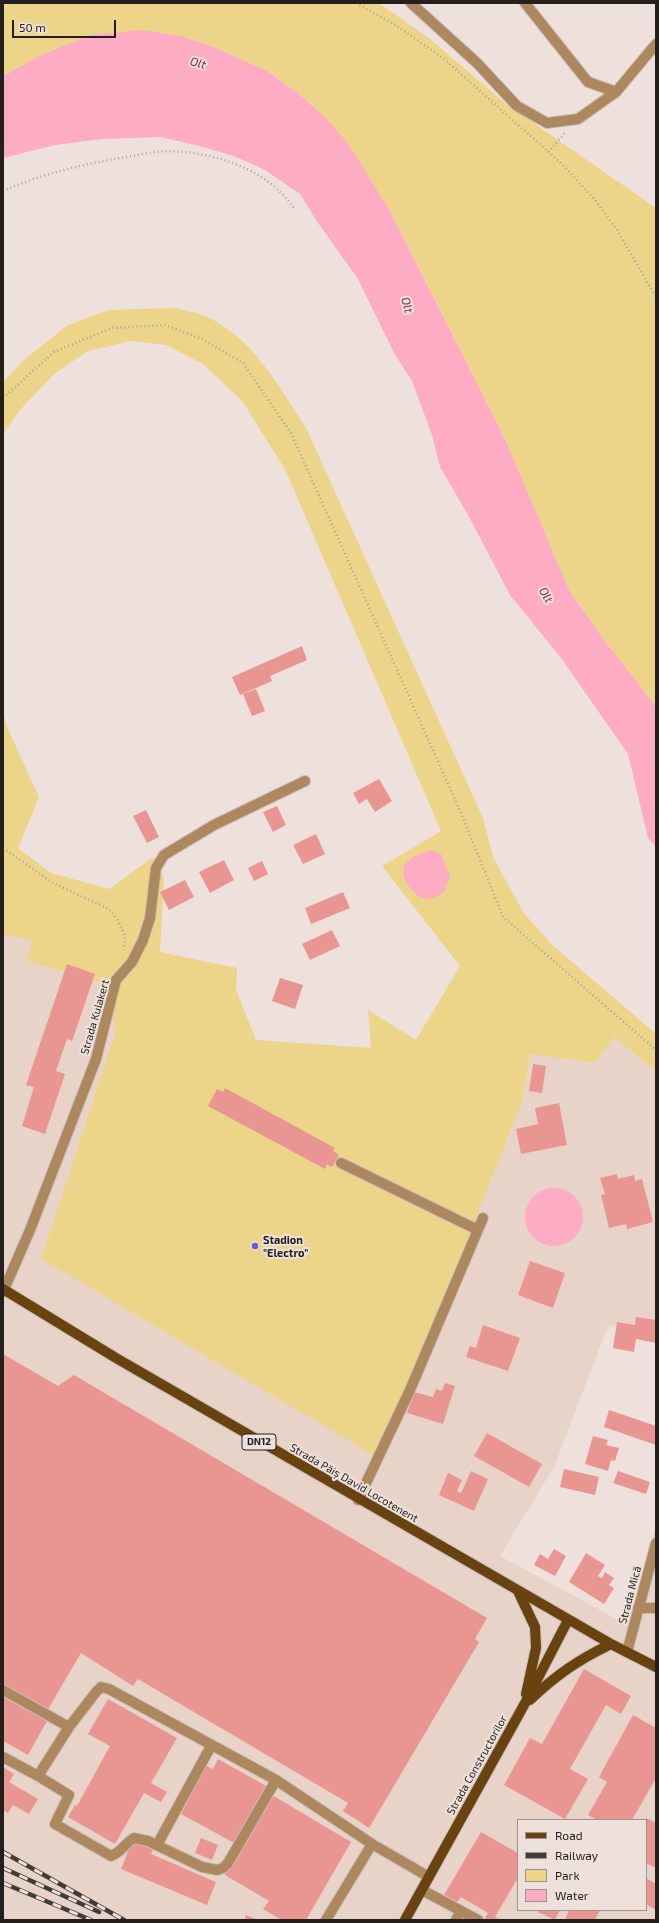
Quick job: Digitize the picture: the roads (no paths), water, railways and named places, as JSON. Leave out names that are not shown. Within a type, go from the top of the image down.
[{"type":"main road","name":"Strada Păiș David Locotenent","points":[[4,1291],[358,1500],[568,1620],[656,1667]]},
{"type":"main road","points":[[518,1591],[535,1627],[536,1648],[524,1706]]},
{"type":"main road","name":"Strada Constructorilor","points":[[405,1920],[524,1706],[568,1620]]},
{"type":"main road","points":[[524,1706],[563,1671],[583,1657],[611,1644]]},
{"type":"street","points":[[411,3],[477,63],[517,106],[548,124],[578,119],[616,92],[656,44]]},
{"type":"street","points":[[525,3],[588,82],[616,92]]},
{"type":"street","name":"Strada Kulakert","points":[[4,1291],[30,1230],[96,1059],[116,980],[132,962],[143,940],[150,918],[156,868],[164,855],[214,825],[305,781]]},
{"type":"street","points":[[341,1163],[478,1230]]},
{"type":"street","points":[[358,1500],[410,1390],[483,1218]]},
{"type":"street","name":"Strada Mică","points":[[627,1652],[656,1543]]},
{"type":"street","points":[[638,1608],[656,1608]]},
{"type":"street","points":[[38,1776],[69,1728],[101,1687],[109,1689],[211,1746],[276,1780],[372,1844],[429,1877]]},
{"type":"street","points":[[3,1690],[69,1728]]},
{"type":"street","points":[[157,1845],[211,1746]]},
{"type":"street","points":[[3,1757],[65,1791],[69,1795],[68,1801],[56,1819],[55,1824],[111,1856],[119,1853],[128,1842],[134,1838],[157,1845],[202,1868],[217,1870],[223,1868],[228,1863],[276,1780]]},
{"type":"street","points":[[326,1920],[372,1844]]},
{"type":"street","points":[[422,1890],[458,1916],[478,1920]]},
{"type":"water","name":"Olt","points":[[144,30],[184,37],[214,47],[267,71],[294,90],[325,117],[349,145],[390,211],[505,439],[569,590],[604,640],[656,706],[656,847],[648,838],[628,754],[561,658],[510,595],[468,515],[440,467],[432,435],[412,381],[394,353],[358,279],[318,223],[300,194],[265,170],[234,156],[161,137],[102,139],[55,145],[3,158],[3,76],[41,55],[91,35]]},
{"type":"water","points":[[431,850],[441,854],[450,876],[444,892],[434,898],[427,899],[422,898],[408,885],[403,873],[403,868],[411,858]]},
{"type":"water","points":[[548,1188],[560,1188],[575,1196],[583,1211],[583,1223],[575,1238],[560,1246],[548,1246],[533,1238],[525,1223],[525,1211],[533,1196]]},
{"type":"railway","points":[[3,1852],[124,1920]]},
{"type":"railway","points":[[3,1868],[99,1912]]},
{"type":"railway","points":[[3,1883],[91,1920]]},
{"type":"place","name":"Stadion \"Electro\"","points":[[255,1246]]}]
